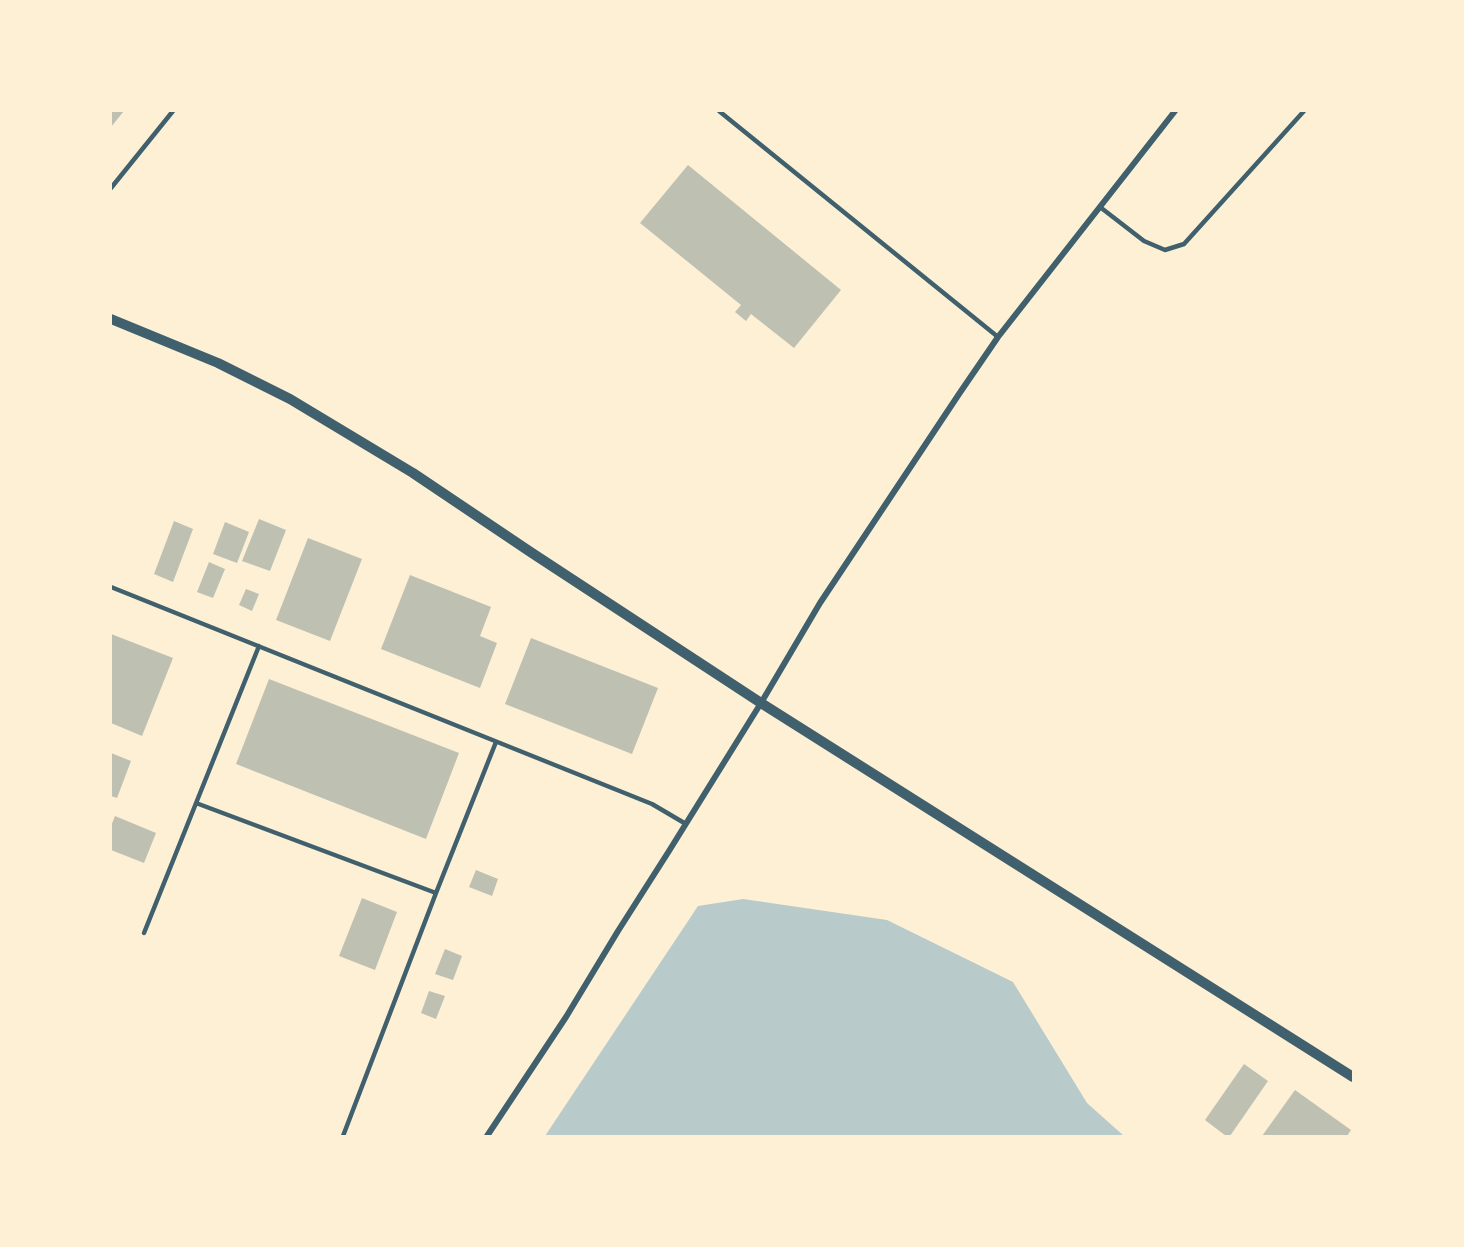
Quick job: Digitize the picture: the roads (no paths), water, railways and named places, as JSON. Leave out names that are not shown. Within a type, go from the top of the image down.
[{"type":"street","points":[[487,1136],[566,1017],[761,703],[820,603],[998,337],[1175,111]]},
{"type":"street","points":[[111,319],[218,363],[290,399],[413,473],[761,703],[1353,1077]]},
{"type":"lane","points":[[111,188],[173,111]]},
{"type":"lane","points":[[719,111],[998,337]]},
{"type":"lane","points":[[1100,207],[1144,241],[1165,250],[1184,244],[1304,111]]},
{"type":"lane","points":[[111,587],[652,804],[686,824]]},
{"type":"lane","points":[[144,933],[259,646]]},
{"type":"lane","points":[[342,1136],[496,742]]},
{"type":"lane","points":[[196,803],[436,893]]}]
